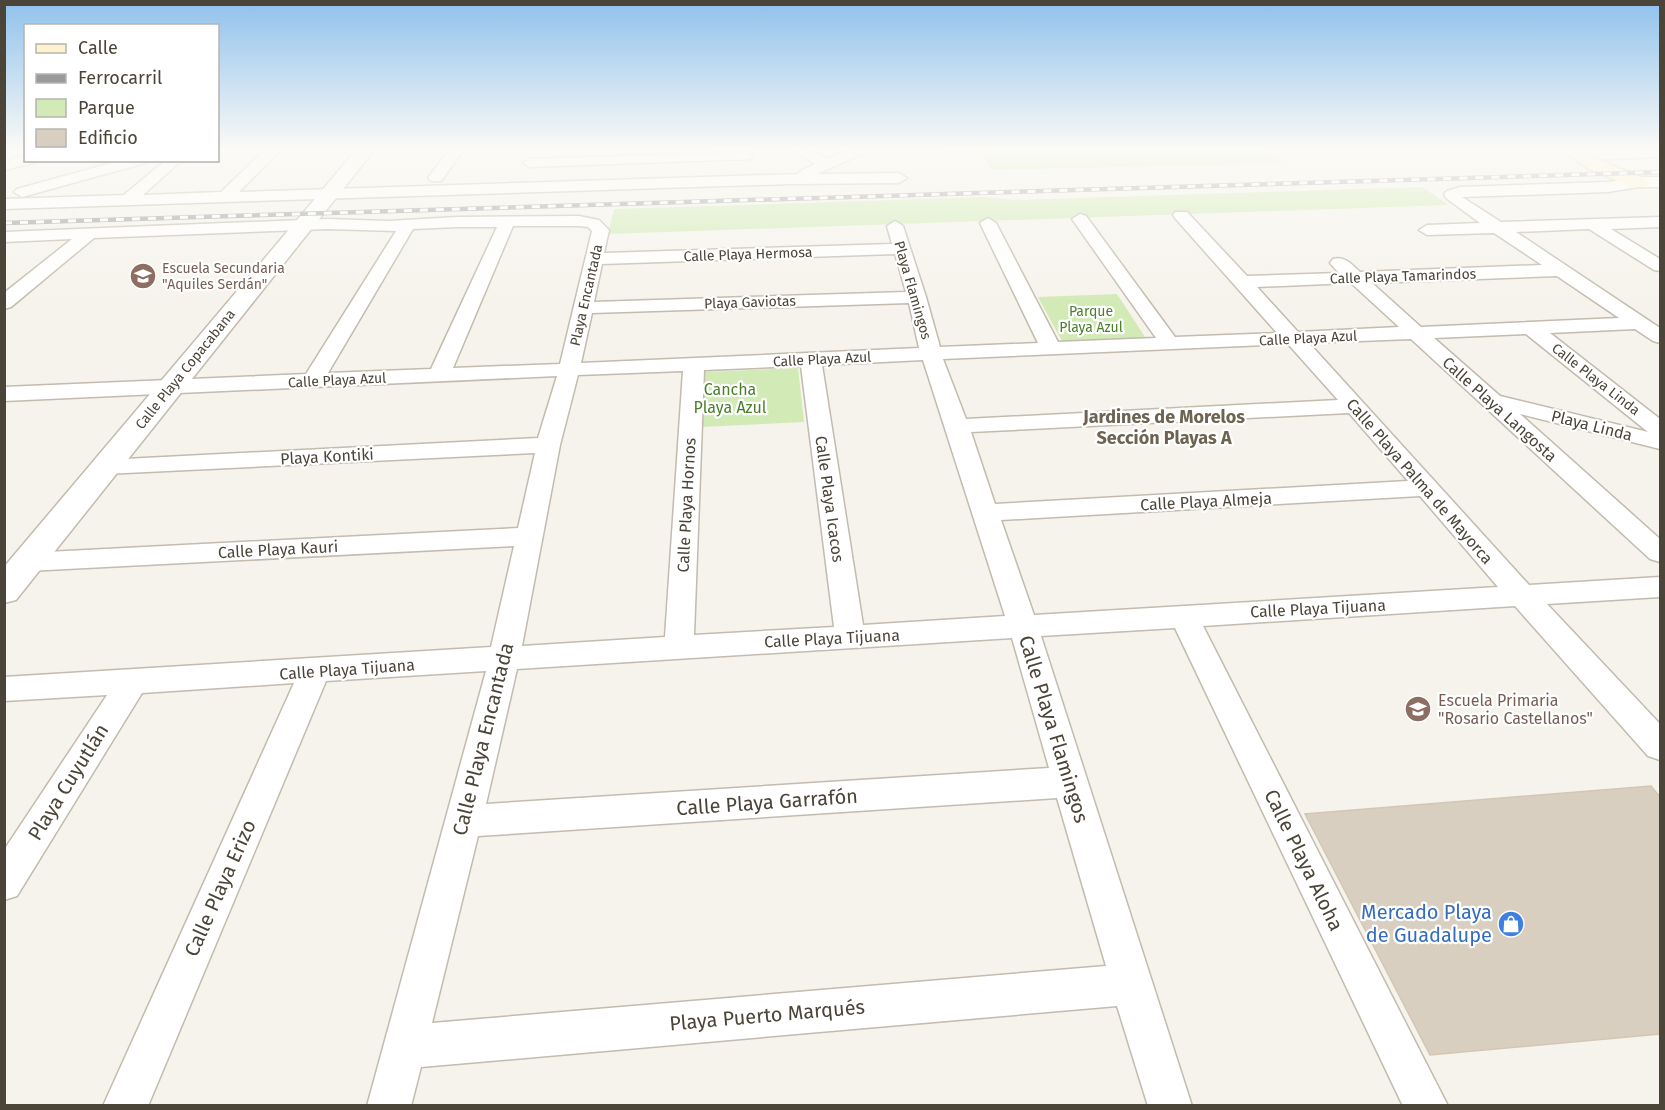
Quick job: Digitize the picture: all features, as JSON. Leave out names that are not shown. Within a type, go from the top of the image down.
[{"type":"street","points":[[4,204],[84,201]]},
{"type":"street","name":"Calle Playa Copacabana","points":[[4,591],[324,201]]},
{"type":"street","points":[[1458,201],[1660,338]]},
{"type":"street","name":"Calle Playa Palma de Mayorca","points":[[1181,215],[1355,406],[1523,597],[1658,740]]},
{"type":"street","points":[[1080,219],[1170,345]]},
{"type":"street","points":[[4,237],[304,225],[406,226],[457,222],[507,222],[439,375]]},
{"type":"street","name":"Playa Encantada","points":[[507,222],[593,223],[601,230],[569,370]]},
{"type":"street","points":[[988,222],[1052,350]]},
{"type":"street","points":[[1427,230],[1660,222]]},
{"type":"street","points":[[1593,225],[1660,266]]},
{"type":"street","points":[[313,381],[406,226]]},
{"type":"street","name":"Playa Flamingos","points":[[896,226],[931,354]]},
{"type":"street","points":[[4,303],[88,234]]},
{"type":"street","name":"Calle Playa Hermosa","points":[[596,259],[901,249]]},
{"type":"street","name":"Calle Playa Tamarindos","points":[[1243,282],[1347,270],[1562,270]]},
{"type":"street","name":"Calle Playa Langosta","points":[[1347,270],[1660,554]]},
{"type":"street","name":"Playa Gaviotas","points":[[583,308],[917,297]]},
{"type":"street","name":"Calle Playa Azul","points":[[14,394],[1640,323]]},
{"type":"street","name":"Calle Playa Linda","points":[[1531,328],[1660,430]]},
{"type":"street","name":"Calle Playa Flamingos","points":[[931,354],[1023,626],[1170,1106]]},
{"type":"street","name":"Calle Playa Icacos","points":[[811,360],[850,637]]},
{"type":"street","name":"Calle Playa Hornos","points":[[678,646],[694,364]]},
{"type":"street","name":"Calle Playa Encantada","points":[[389,1106],[504,659],[548,446],[569,370]]},
{"type":"street","points":[[4,412],[14,394]]},
{"type":"street","name":"Playa Linda","points":[[1489,400],[1660,442]]},
{"type":"street","points":[[957,426],[1355,406]]},
{"type":"street","name":"Playa Kontiki","points":[[105,467],[548,446]]},
{"type":"street","name":"Calle Playa Almeja","points":[[984,513],[1427,489]]},
{"type":"street","name":"Calle Playa Kauri","points":[[28,562],[528,536]]},
{"type":"street","name":"Calle Playa Tijuana","points":[[4,689],[1660,587]]},
{"type":"street","name":"Calle Playa Aloha","points":[[1183,615],[1426,1106]]},
{"type":"street","name":"Calle Playa Erizo","points":[[125,1106],[315,671]]},
{"type":"street","name":"Playa Cuyutlán","points":[[4,883],[132,682]]},
{"type":"street","name":"Calle Playa Garrafón","points":[[464,821],[1070,782]]},
{"type":"street","name":"Playa Puerto Marqués","points":[[404,1047],[1131,984]]},
{"type":"green space","points":[[867,201],[1443,201],[1449,205],[608,234],[614,209]]},
{"type":"green space","name":"Parque Playa Azul","points":[[1117,294],[1147,340],[1063,343],[1038,297]]},
{"type":"green space","name":"Cancha Playa Azul","points":[[798,368],[804,422],[700,427],[702,372]]},
{"type":"building","name":"Mercado Playa de Guadalupe","points":[[1651,786],[1660,797],[1660,1034],[1430,1055],[1305,814]]},
{"type":"railway","points":[[4,223],[725,201]]},
{"type":"place","name":"Escuela Secundaria \"Aquiles Serdán\"","points":[[143,276]]},
{"type":"place","name":"Escuela Primaria \"Rosario Castellanos\"","points":[[1418,709]]},
{"type":"place","name":"Mercado Playa de Guadalupe","points":[[1511,924]]},
{"type":"district","name":"Jardines de Morelos Sección Playas A","points":[[1164,427]]}]
